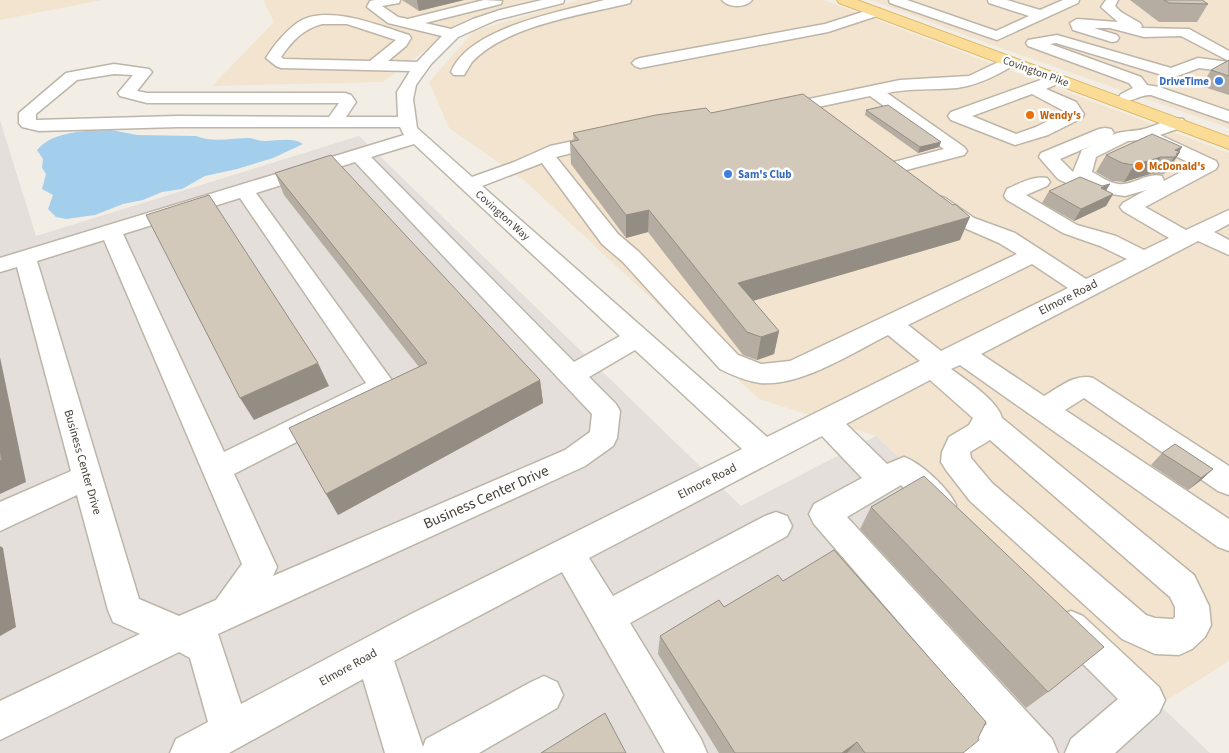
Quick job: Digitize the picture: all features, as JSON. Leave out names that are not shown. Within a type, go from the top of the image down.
[{"type":"main road","name":"Covington Pike","points":[[844,0],[1229,143]]},
{"type":"street","points":[[394,0],[375,4],[374,7],[393,20],[453,34]]},
{"type":"street","points":[[407,23],[499,0]]},
{"type":"street","points":[[334,122],[348,102],[346,98],[147,98],[126,93],[144,72],[114,69],[72,76],[27,112],[28,123],[39,126],[122,122],[334,122],[412,129],[404,106],[408,82],[453,34],[504,14],[522,4],[558,0]]},
{"type":"street","points":[[728,0],[736,3],[746,0]]},
{"type":"street","points":[[895,0],[997,36],[1073,0]]},
{"type":"street","points":[[994,0],[1041,15]]},
{"type":"street","points":[[1112,0],[1108,7],[1116,15],[1147,33]]},
{"type":"street","points":[[459,72],[462,65],[480,49],[509,31],[615,2]]},
{"type":"street","points":[[640,63],[828,28],[875,12]]},
{"type":"street","points":[[374,65],[401,44],[404,38],[340,19],[321,20],[303,25],[284,42],[273,58],[282,63],[421,67]]},
{"type":"street","points":[[1134,45],[1078,27],[1077,23],[1111,24],[1147,33],[1184,32],[1229,57]]},
{"type":"street","points":[[978,50],[996,42],[997,36]]},
{"type":"street","points":[[1142,89],[1135,80],[1033,43],[1057,39],[1172,73],[1198,63],[1229,67]]},
{"type":"street","points":[[1208,46],[1229,46]]},
{"type":"street","points":[[762,113],[900,86],[973,80],[1009,62]]},
{"type":"street","points":[[1032,88],[1070,106],[1076,114],[1042,131],[1015,140],[957,116],[1056,79]]},
{"type":"street","points":[[1119,102],[1142,89],[1153,90],[1229,117]]},
{"type":"street","points":[[874,91],[958,151],[887,169]]},
{"type":"street","points":[[801,106],[816,117]]},
{"type":"street","points":[[1176,123],[1146,134],[1125,136],[1088,154],[1082,174],[1109,190],[1132,191],[1197,159]]},
{"type":"street","points":[[1130,207],[1209,165],[1146,134],[1120,126],[1048,157],[1065,175],[1130,207],[1191,235],[1229,248]]},
{"type":"street","name":"Business Center Drive","points":[[192,640],[125,610],[87,477],[13,261],[356,154],[412,129]]},
{"type":"street","name":"Covington Way","points":[[412,129],[469,184],[764,452]]},
{"type":"street","points":[[469,184],[556,150],[622,136]]},
{"type":"street","points":[[856,146],[887,169],[968,222],[1007,238],[1086,288]]},
{"type":"street","points":[[356,154],[570,375],[638,337]]},
{"type":"street","points":[[545,155],[610,239],[631,257],[729,362],[745,371],[759,375],[795,370],[1033,255]]},
{"type":"street","points":[[1040,182],[1019,189],[1014,196],[1044,216],[1070,229],[1108,241],[1144,259]]},
{"type":"street","points":[[217,469],[383,386],[244,190]]},
{"type":"street","name":"Elmore Road","points":[[190,753],[568,552],[1229,216]]},
{"type":"street","points":[[111,231],[260,567],[229,612]]},
{"type":"street","points":[[890,324],[944,361],[1044,410],[1229,537]]},
{"type":"street","points":[[944,361],[972,400],[989,417],[979,433],[959,445],[956,452],[956,462],[981,492],[1134,627],[1155,636],[1179,637],[1193,625],[1192,606],[1182,586],[987,421]]},
{"type":"street","name":"Business Center Drive","points":[[0,721],[192,640],[229,612],[575,458],[603,438],[606,411],[570,375]]},
{"type":"street","points":[[1044,410],[1084,385],[1229,482]]},
{"type":"street","points":[[825,421],[884,481]]},
{"type":"street","points":[[961,524],[904,469],[825,514],[1027,740],[981,753]]},
{"type":"street","points":[[0,517],[87,477]]},
{"type":"street","points":[[607,617],[776,526]]},
{"type":"street","points":[[568,552],[688,753]]},
{"type":"street","points":[[1046,605],[1146,700],[1085,753]]},
{"type":"street","points":[[192,640],[230,732]]},
{"type":"street","points":[[373,654],[405,753]]},
{"type":"street","points":[[440,753],[544,695]]},
{"type":"shaded area","points":[[0,0],[102,0],[0,20]]},
{"type":"shaded area","points":[[263,0],[540,0],[467,19],[383,82],[212,86],[274,22]]},
{"type":"shaded area","points":[[579,0],[824,0],[1229,153],[1229,661],[1159,705],[876,436],[759,399],[525,181],[449,128],[429,82],[474,31]]},
{"type":"shaded area","points":[[870,0],[1229,0],[1229,128],[987,43]]},
{"type":"shaded area","points":[[0,120],[36,236],[359,136],[741,506],[876,436],[1210,753],[0,753]]},
{"type":"water","points":[[111,130],[137,135],[196,136],[216,140],[250,138],[263,141],[290,140],[303,144],[273,158],[205,176],[182,189],[162,192],[95,215],[66,219],[56,217],[48,209],[53,195],[42,189],[46,174],[42,168],[43,159],[37,150],[44,143],[62,135],[82,131]]},
{"type":"building","points":[[1164,0],[1202,0],[1208,4],[1169,3]]},
{"type":"building","points":[[1229,60],[1229,76],[1211,70]]},
{"type":"building","points":[[803,94],[953,205],[955,204],[970,217],[738,283],[779,331],[761,337],[747,332],[649,210],[626,215],[570,142],[579,140],[573,133],[656,115],[706,108],[711,113]]},
{"type":"building","points":[[888,105],[941,142],[920,147],[866,110]]},
{"type":"building","points":[[1152,134],[1182,147],[1175,150],[1180,152],[1176,154],[1178,155],[1174,157],[1161,157],[1134,165],[1122,163],[1106,155]]},
{"type":"building","points":[[331,155],[540,380],[326,494],[289,428],[427,363],[275,173]]},
{"type":"building","points":[[1080,177],[1102,186],[1110,184],[1101,188],[1113,194],[1081,209],[1049,191]]},
{"type":"building","points":[[209,195],[318,363],[240,398],[146,215]]},
{"type":"building","points":[[1175,444],[1213,469],[1201,478],[1162,453]]},
{"type":"building","points":[[924,476],[1104,647],[1048,692],[871,507]]},
{"type":"building","points":[[834,550],[986,722],[978,738],[979,740],[963,753],[865,753],[857,742],[842,753],[735,753],[660,636],[719,600],[724,607],[778,575],[783,581]]},
{"type":"building","points":[[605,713],[626,753],[541,753]]},
{"type":"place","name":"DriveTime","points":[[1219,81]]},
{"type":"place","name":"Wendy's","points":[[1030,115]]},
{"type":"place","name":"McDonald's","points":[[1139,166]]},
{"type":"place","name":"Sam's Club","points":[[728,174]]}]
